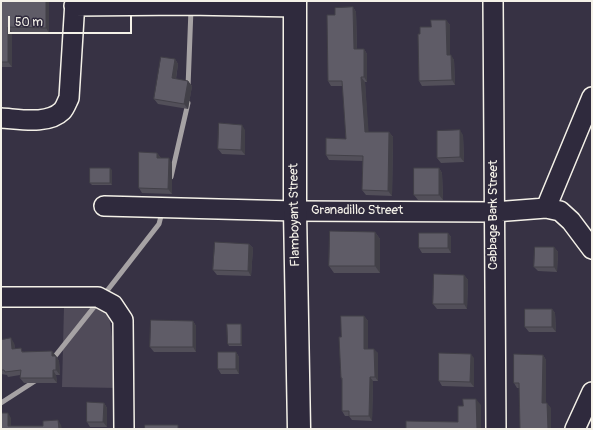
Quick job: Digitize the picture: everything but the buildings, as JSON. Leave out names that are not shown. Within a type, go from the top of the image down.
[{"type":"street","name":"Cabbage Bark Street","points":[[493,1],[496,429]]},
{"type":"street","points":[[1,118],[40,120],[52,118],[63,110],[69,98],[74,3],[187,5],[295,4]]},
{"type":"street","name":"Flamboyant Street","points":[[295,4],[295,211],[299,429]]},
{"type":"street","points":[[546,208],[592,97]]},
{"type":"street","name":"Granadillo Street","points":[[104,206],[295,211],[494,212],[546,208],[560,211],[571,221],[592,249]]},
{"type":"street","points":[[1,297],[98,297],[113,305],[123,320],[124,429]]},
{"type":"street","points":[[575,429],[592,392]]},
{"type":"shaded area","points":[[64,307],[108,308],[119,388],[62,387]]},
{"type":"waterway","points":[[188,87],[191,9]]},
{"type":"waterway","points":[[171,177],[188,103]]},
{"type":"waterway","points":[[103,296],[159,224],[162,212]]},
{"type":"waterway","points":[[52,360],[98,302]]},
{"type":"waterway","points":[[1,403],[37,379]]}]
